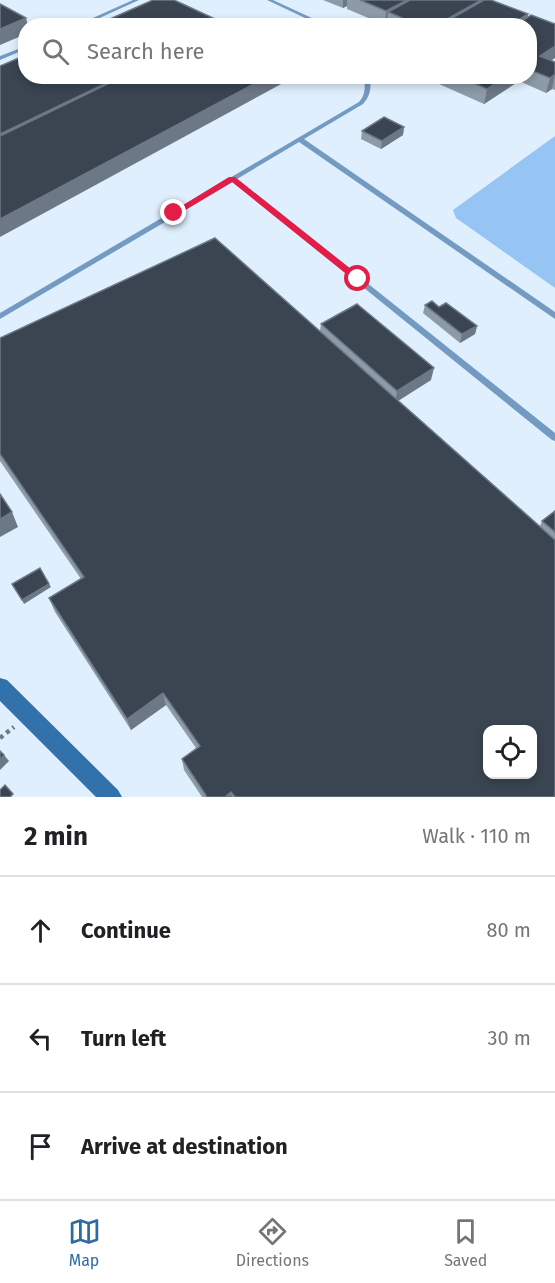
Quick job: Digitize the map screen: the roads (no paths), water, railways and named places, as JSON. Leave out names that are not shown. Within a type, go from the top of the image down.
[{"type":"street","points":[[0,687],[111,797]]},
{"type":"lane","points":[[95,18],[137,0]]},
{"type":"lane","points":[[269,0],[309,18]]},
{"type":"lane","points":[[0,58],[18,50]]},
{"type":"lane","points":[[0,316],[361,103],[367,96],[367,84]]},
{"type":"lane","points":[[299,139],[555,316]]},
{"type":"lane","points":[[232,178],[555,438]]},
{"type":"water","points":[[555,136],[555,288],[456,218],[453,210]]}]
